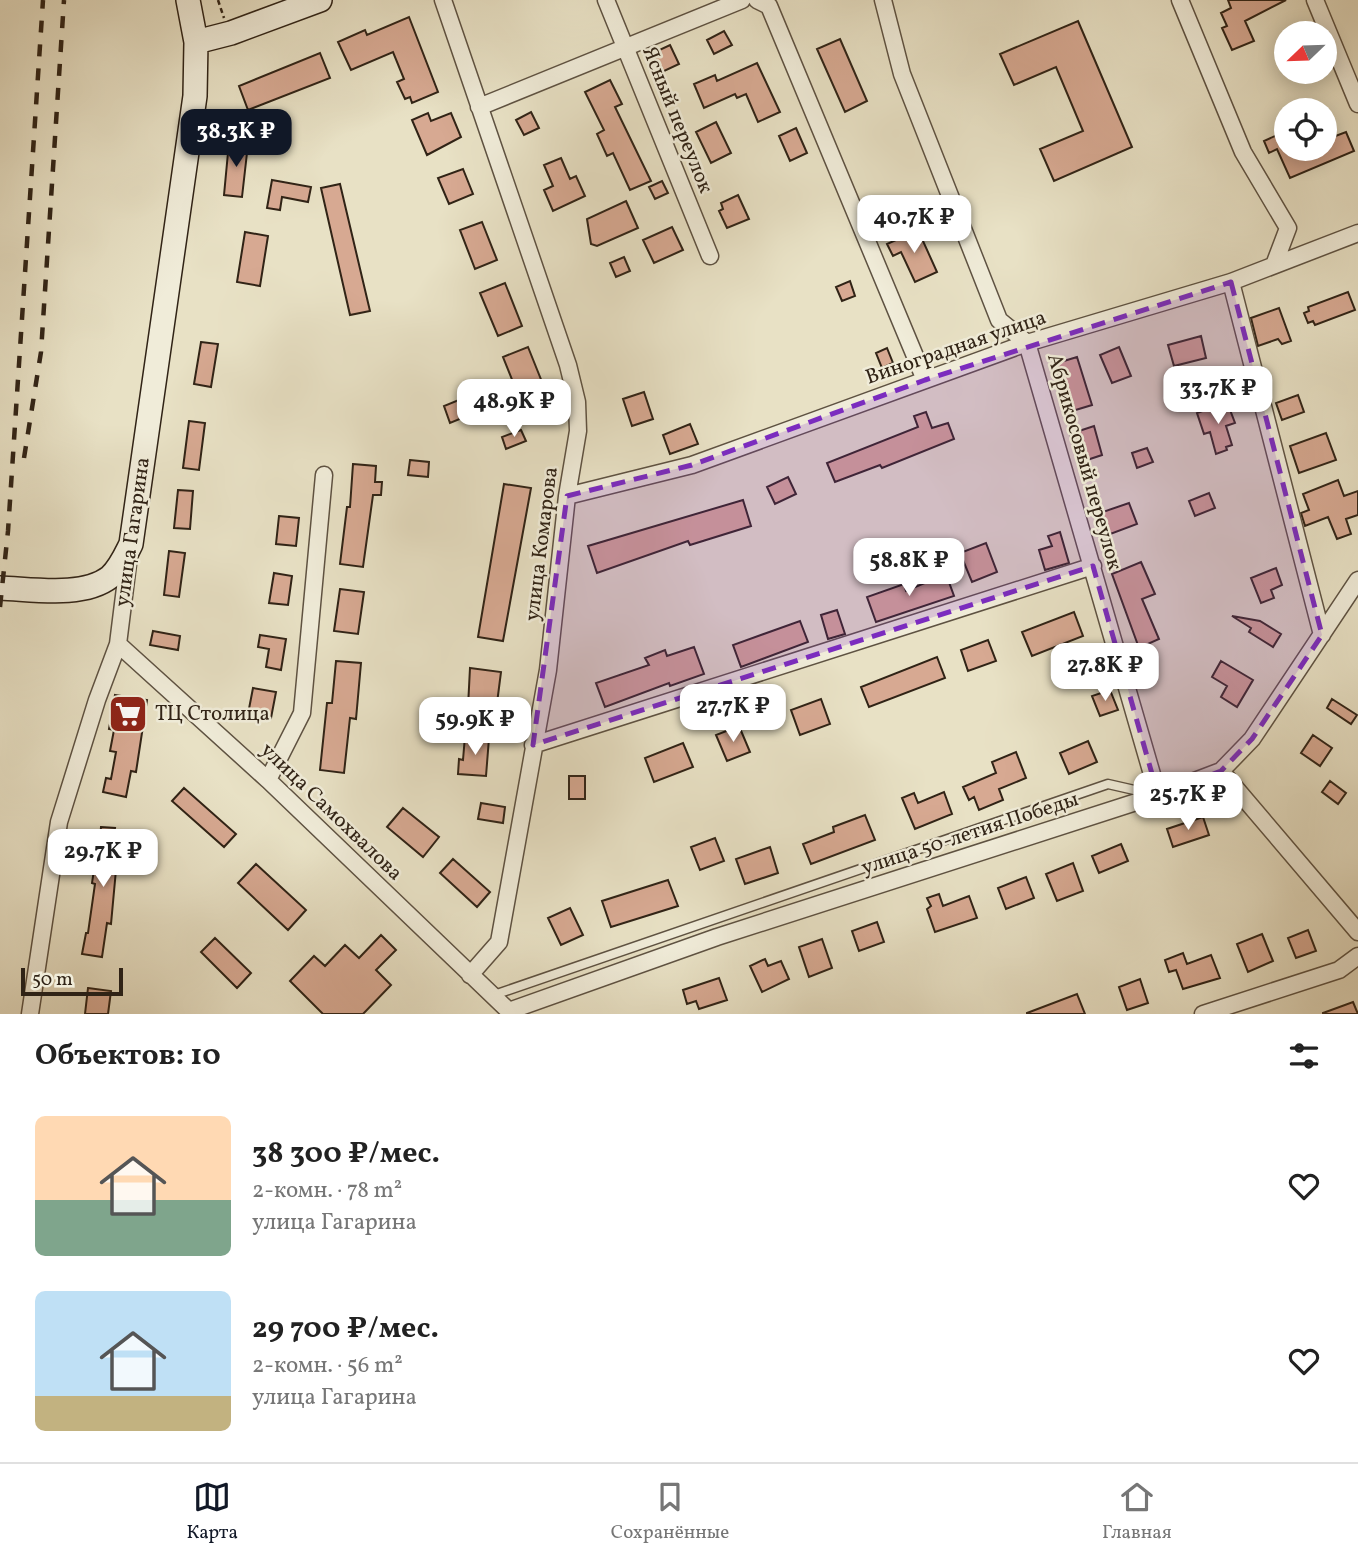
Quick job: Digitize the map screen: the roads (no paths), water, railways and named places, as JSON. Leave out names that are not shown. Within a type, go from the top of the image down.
[{"type":"street","name":"улица Гагарина","points":[[30,1014],[59,822],[97,699],[118,645],[183,199],[195,96],[196,42],[188,0]]},
{"type":"street","points":[[196,42],[231,33],[320,0]]},
{"type":"street","name":"улица Комарова","points":[[443,0],[568,365],[577,402],[578,431],[567,496],[548,670],[499,942],[470,975]]},
{"type":"street","name":"Ясный переулок","points":[[606,0],[710,256]]},
{"type":"street","points":[[480,107],[742,0]]},
{"type":"street","name":"Абрикосовый переулок","points":[[883,0],[902,74],[999,320],[1027,343],[1158,795]]},
{"type":"street","points":[[1180,0],[1242,152],[1288,228],[1274,265]]},
{"type":"street","points":[[1315,0],[1358,104]]},
{"type":"street","points":[[763,3],[925,380]]},
{"type":"street","name":"Виноградная улица","points":[[567,496],[692,466],[1027,343],[1230,282],[1358,233]]},
{"type":"street","points":[[1230,282],[1322,635]]},
{"type":"street","points":[[268,780],[302,713],[324,475]]},
{"type":"street","points":[[0,588],[78,589],[98,584],[120,566],[131,544]]},
{"type":"street","points":[[533,745],[1093,566]]},
{"type":"street","name":"улица 50-летия Победы","points":[[510,1012],[717,937],[1158,795],[1221,771],[1252,739],[1358,580]]},
{"type":"street","name":"улица Самохвалова","points":[[118,645],[268,780],[510,1012]]},
{"type":"street","points":[[1221,771],[1358,932]]},
{"type":"street","points":[[1203,1014],[1339,970],[1358,956]]},
{"type":"lane","points":[[492,996],[1108,784],[1158,795]]},
{"type":"railway","points":[[0,607],[8,531],[43,0]]},
{"type":"railway","points":[[24,458],[41,352],[64,0]]},
{"type":"place","name":"ТЦ Столица","points":[[128,714]]}]
